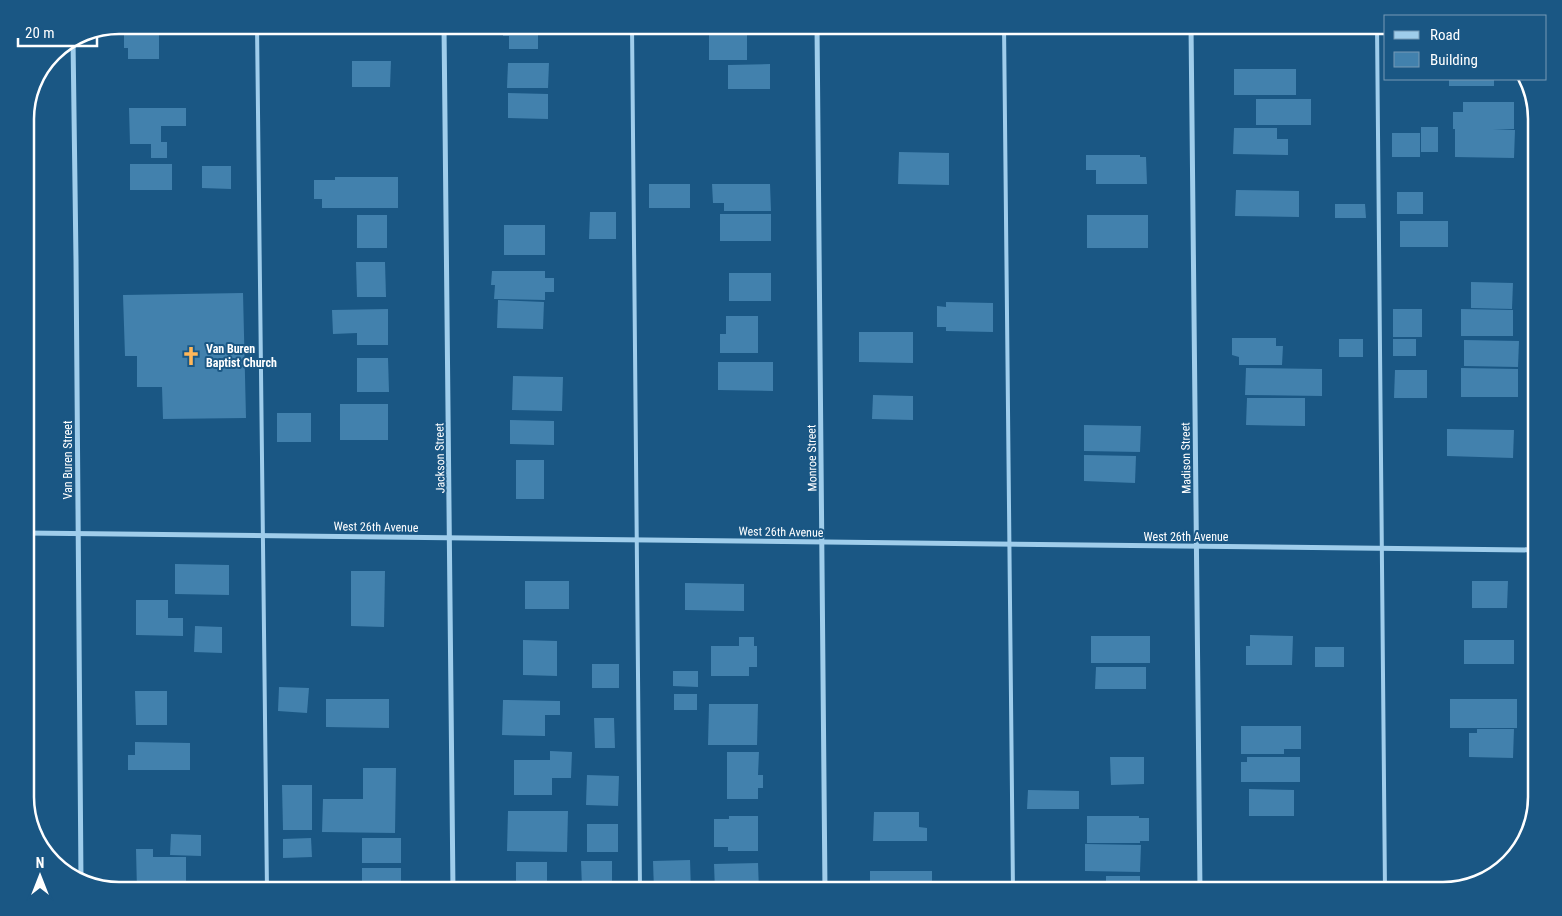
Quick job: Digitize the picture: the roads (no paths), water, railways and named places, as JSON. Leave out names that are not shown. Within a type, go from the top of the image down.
[{"type":"street","name":"Jackson Street","points":[[444,34],[451,538],[453,882]]},
{"type":"street","name":"Monroe Street","points":[[817,34],[825,882]]},
{"type":"street","name":"Madison Street","points":[[1191,34],[1200,882]]},
{"type":"street","name":"Van Buren Street","points":[[73,47],[81,873]]},
{"type":"street","name":"West 26th Avenue","points":[[34,533],[1528,550]]},
{"type":"lane","points":[[257,34],[267,882]]},
{"type":"lane","points":[[632,34],[640,882]]},
{"type":"lane","points":[[1004,34],[1013,882]]},
{"type":"lane","points":[[1377,34],[1385,882]]},
{"type":"place","name":"Van Buren Baptist Church","points":[[191,356]]}]
